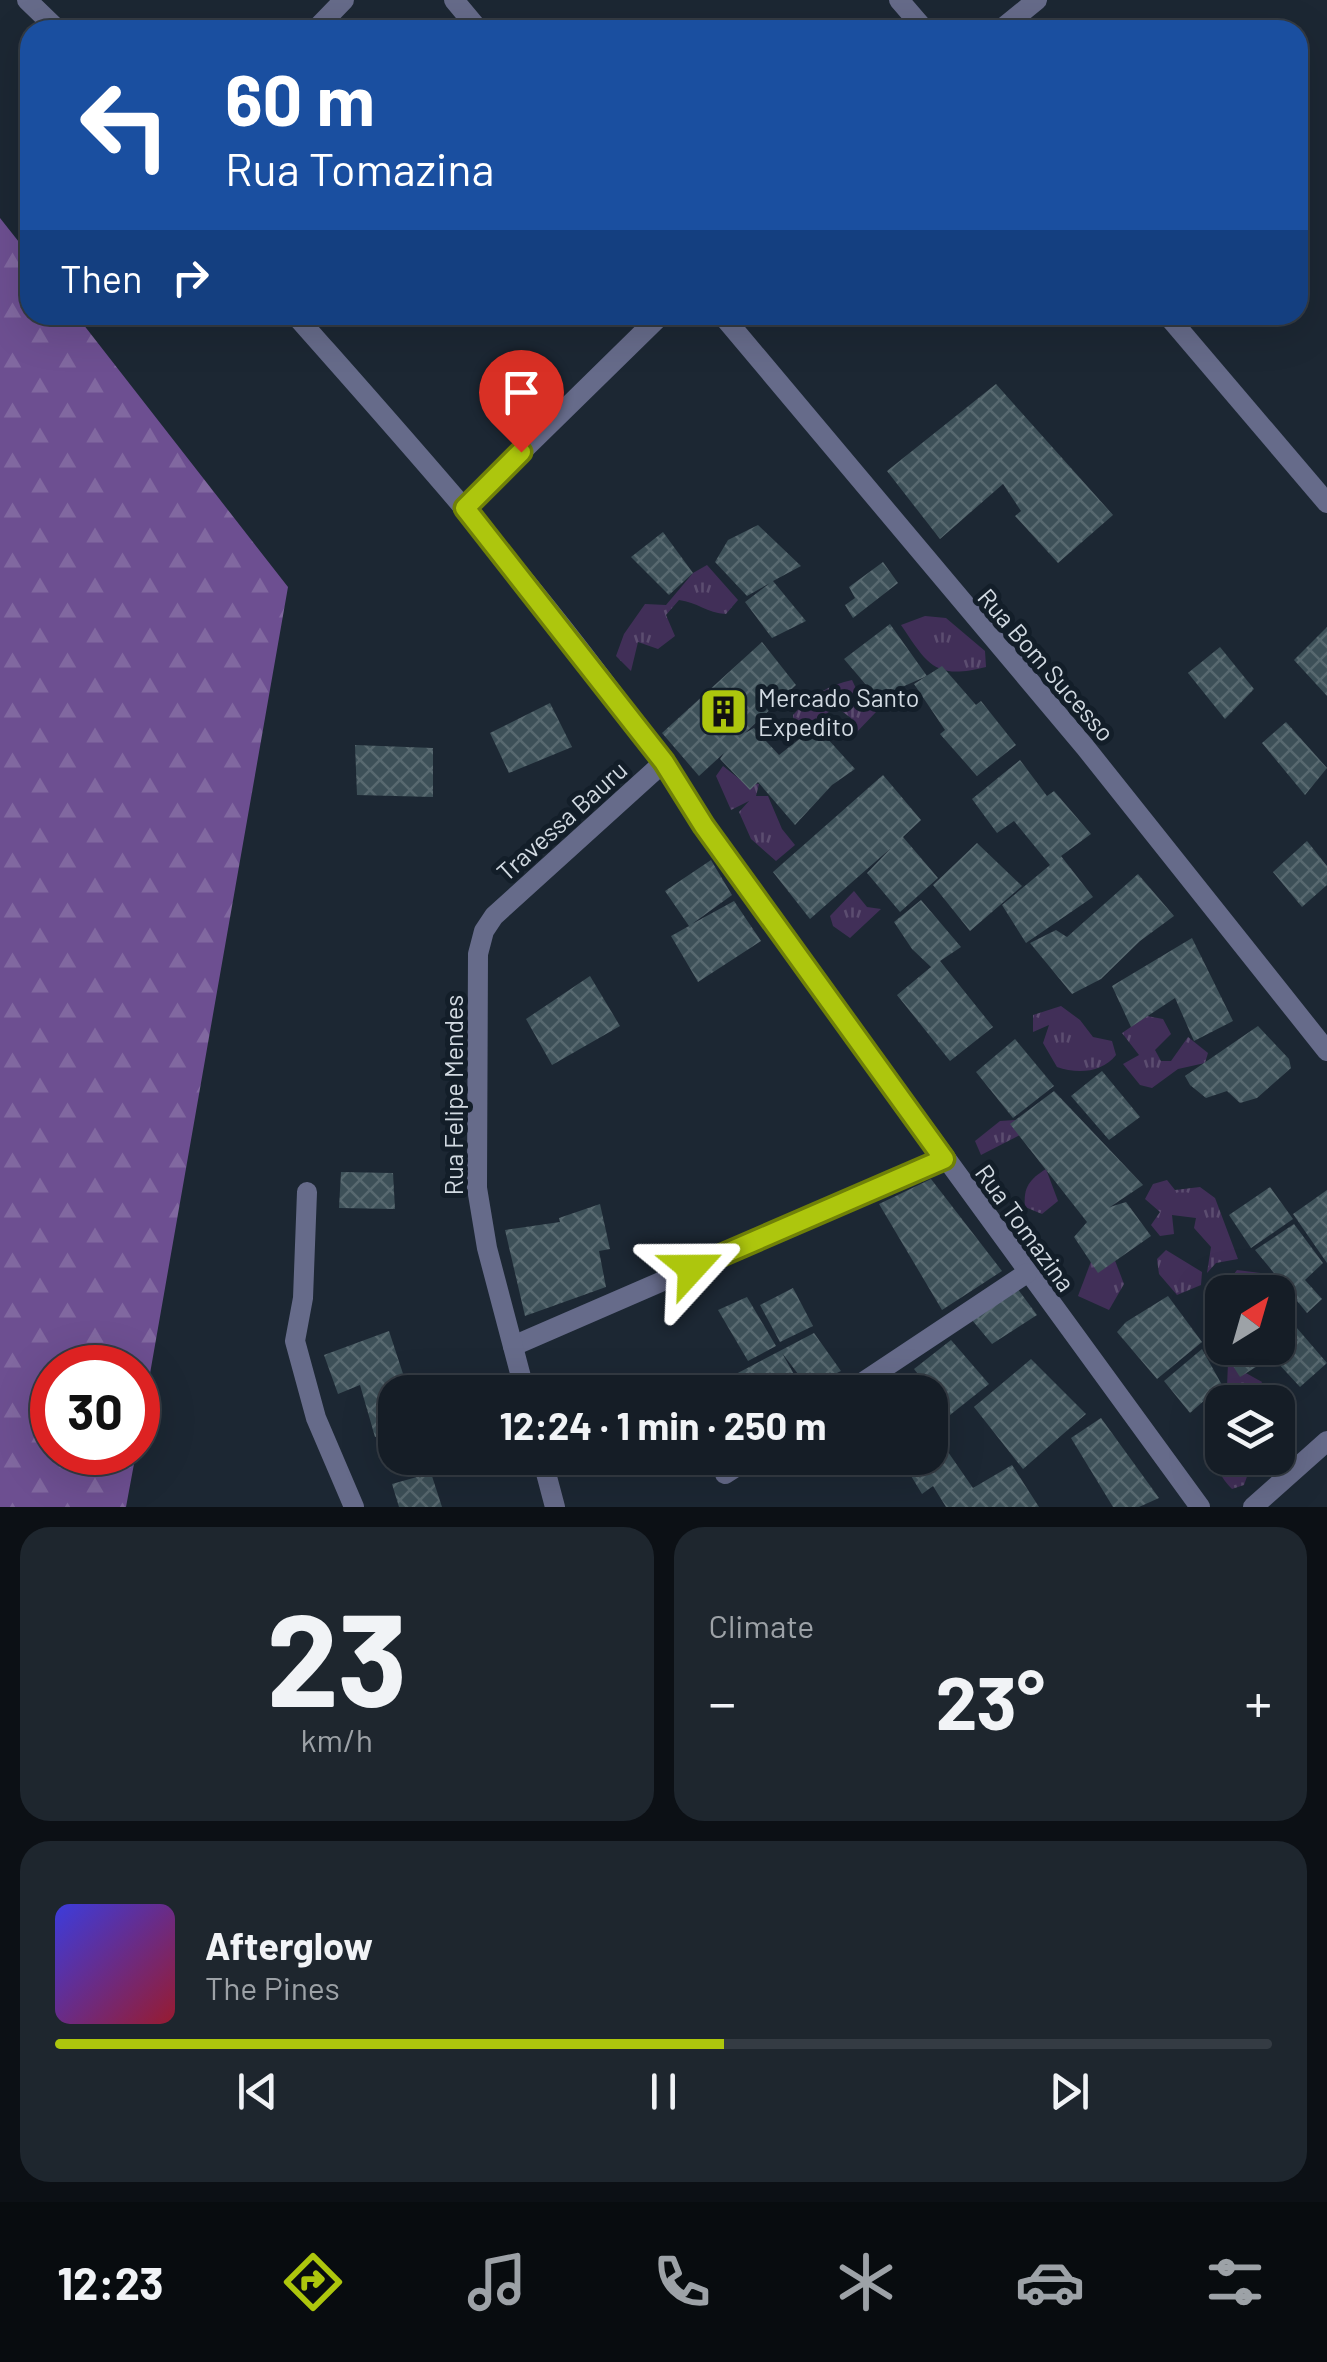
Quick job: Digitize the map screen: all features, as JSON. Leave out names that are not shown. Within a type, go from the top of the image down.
[{"type":"street","points":[[27,0],[48,20]]},
{"type":"street","points":[[324,20],[344,0]]},
{"type":"street","points":[[454,0],[471,20]]},
{"type":"street","points":[[899,0],[916,20]]},
{"type":"street","points":[[1012,20],[1037,0]]},
{"type":"street","name":"Rua Tomazina","points":[[304,325],[465,508],[664,762],[704,826],[1200,1507]]},
{"type":"street","points":[[465,508],[651,325]]},
{"type":"street","name":"Rua Bom Sucesso","points":[[730,325],[1085,747],[1327,1051]]},
{"type":"street","points":[[1176,325],[1327,503]]},
{"type":"street","name":"Travessa Bauru","points":[[494,916],[664,762]]},
{"type":"street","name":"Rua Felipe Mendes","points":[[494,916],[484,931],[478,954],[477,1188],[521,1375]]},
{"type":"street","points":[[513,1346],[944,1159]]},
{"type":"street","points":[[306,1192],[303,1298],[295,1342],[316,1418],[354,1507]]},
{"type":"street","points":[[874,1375],[1027,1274]]},
{"type":"street","points":[[1253,1507],[1327,1441]]},
{"type":"street","points":[[547,1475],[555,1507]]},
{"type":"green space","points":[[0,218],[20,243],[20,325],[84,325],[288,587],[155,1345],[30,1345],[30,1475],[132,1475],[126,1507],[0,1507]]},
{"type":"green space","points":[[707,565],[738,600],[726,614],[679,600],[666,615],[675,636],[658,649],[638,642],[631,671],[616,656],[624,634],[645,604],[666,605],[693,573]]},
{"type":"green space","points":[[925,616],[946,618],[985,651],[986,667],[955,672],[934,666],[901,625]]},
{"type":"green space","points":[[852,680],[863,703],[876,712],[855,734],[851,718],[836,707],[810,725],[794,728],[793,715],[806,703],[827,689]]},
{"type":"green space","points":[[723,766],[742,781],[759,784],[756,796],[768,796],[782,829],[795,845],[776,861],[751,839],[739,812],[749,801],[731,810],[716,776]]},
{"type":"green space","points":[[854,891],[867,907],[881,909],[850,938],[833,926],[830,916]]},
{"type":"green space","points":[[1061,1006],[1080,1020],[1093,1037],[1112,1041],[1116,1055],[1110,1061],[1089,1070],[1057,1067],[1043,1043],[1049,1025],[1033,1032],[1033,1015]]},
{"type":"green space","points":[[1147,1016],[1163,1019],[1171,1034],[1155,1050],[1161,1061],[1171,1061],[1188,1037],[1208,1053],[1205,1063],[1178,1069],[1152,1088],[1140,1085],[1123,1064],[1139,1055],[1122,1033]]},
{"type":"green space","points":[[1015,1120],[1020,1135],[981,1155],[975,1141],[1000,1121]]},
{"type":"green space","points":[[1046,1169],[1058,1201],[1042,1214],[1025,1207],[1025,1194],[1032,1180]]},
{"type":"green space","points":[[1167,1180],[1175,1190],[1200,1187],[1215,1198],[1238,1259],[1216,1263],[1207,1273],[1211,1247],[1194,1228],[1196,1218],[1172,1215],[1174,1234],[1160,1236],[1151,1225],[1160,1212],[1145,1199],[1153,1184]]},
{"type":"green space","points":[[1109,1245],[1124,1284],[1109,1310],[1078,1296],[1095,1251]]},
{"type":"green space","points":[[1166,1250],[1202,1272],[1201,1285],[1177,1295],[1159,1274],[1157,1259]]},
{"type":"green space","points":[[1237,1270],[1276,1275],[1233,1275]]},
{"type":"green space","points":[[1228,1365],[1262,1382],[1260,1385],[1227,1385]]},
{"type":"green space","points":[[1222,1475],[1248,1475],[1244,1485],[1232,1489]]},
{"type":"building","points":[[996,384],[1113,515],[1058,563],[1015,516],[1021,511],[1003,484],[940,539],[887,471]]},
{"type":"building","points":[[758,525],[801,566],[773,581],[806,621],[772,638],[745,602],[770,583],[747,596],[715,562],[728,540]]},
{"type":"building","points":[[663,532],[693,573],[669,595],[631,557]]},
{"type":"building","points":[[883,562],[898,583],[853,618],[845,605],[855,598],[849,587]]},
{"type":"building","points":[[890,624],[927,676],[902,687],[885,707],[844,659]]},
{"type":"building","points":[[1327,627],[1327,696],[1294,660]]},
{"type":"building","points":[[762,642],[796,685],[745,733],[754,728],[779,755],[816,726],[855,769],[832,785],[795,825],[758,782],[750,790],[720,759],[724,753],[699,776],[662,733]]},
{"type":"building","points":[[1220,647],[1254,689],[1225,719],[1188,673]]},
{"type":"building","points":[[942,666],[976,705],[981,701],[1016,745],[977,776],[940,734],[945,730],[914,684]]},
{"type":"building","points":[[550,703],[572,747],[509,773],[490,733]]},
{"type":"building","points":[[1286,722],[1327,768],[1305,795],[1262,743]]},
{"type":"building","points":[[355,745],[433,748],[433,797],[357,795]]},
{"type":"building","points":[[1020,760],[1047,796],[1054,791],[1091,834],[1061,856],[1093,897],[1026,943],[1002,905],[1050,865],[1014,821],[997,833],[972,799]]},
{"type":"building","points":[[883,775],[921,820],[903,837],[938,878],[900,912],[867,873],[891,848],[810,919],[773,872]]},
{"type":"building","points":[[1307,841],[1327,866],[1327,885],[1302,907],[1273,872]]},
{"type":"building","points":[[977,843],[1022,886],[970,931],[933,885]]},
{"type":"building","points":[[711,860],[732,895],[692,924],[734,901],[761,941],[698,982],[671,936],[689,926],[665,891]]},
{"type":"building","points":[[1138,874],[1174,916],[1140,941],[1101,979],[1072,994],[1030,943],[1056,930],[1067,937]]},
{"type":"building","points":[[921,900],[961,947],[940,961],[993,1027],[950,1061],[897,995],[931,967],[912,949],[894,922]]},
{"type":"building","points":[[1192,938],[1233,1021],[1194,1041],[1175,998],[1131,1027],[1112,986]]},
{"type":"building","points":[[590,976],[620,1026],[552,1065],[526,1019]]},
{"type":"building","points":[[1258,1026],[1289,1059],[1291,1068],[1257,1098],[1240,1103],[1227,1091],[1206,1098],[1190,1085],[1185,1076]]},
{"type":"building","points":[[1015,1039],[1054,1086],[1013,1118],[976,1072]]},
{"type":"building","points":[[1102,1071],[1140,1117],[1109,1140],[1071,1096]]},
{"type":"building","points":[[1054,1091],[1143,1185],[1110,1207],[1126,1202],[1151,1236],[1098,1273],[1074,1237],[1087,1222],[1010,1124]]},
{"type":"building","points":[[341,1172],[393,1173],[395,1209],[339,1208]]},
{"type":"building","points":[[931,1179],[1002,1271],[942,1310],[879,1204]]},
{"type":"building","points":[[1270,1187],[1293,1219],[1251,1248],[1229,1215]]},
{"type":"building","points":[[1327,1190],[1327,1263],[1293,1214]]},
{"type":"building","points":[[600,1204],[610,1249],[599,1251],[606,1287],[525,1316],[505,1230],[560,1222],[559,1218]]},
{"type":"building","points":[[1294,1224],[1323,1263],[1305,1280],[1322,1299],[1307,1313],[1295,1298],[1295,1275],[1276,1275],[1255,1250]]},
{"type":"building","points":[[793,1288],[813,1326],[780,1342],[760,1305]]},
{"type":"building","points":[[1017,1288],[1037,1315],[992,1344],[972,1320]]},
{"type":"building","points":[[1168,1296],[1202,1342],[1157,1379],[1117,1332]]},
{"type":"building","points":[[747,1297],[776,1346],[748,1361],[718,1310]]},
{"type":"building","points":[[1295,1326],[1327,1363],[1300,1387],[1280,1365],[1295,1365]]},
{"type":"building","points":[[389,1331],[403,1375],[378,1375],[378,1436],[375,1437],[360,1385],[338,1394],[324,1355]]},
{"type":"building","points":[[814,1333],[841,1371],[833,1375],[799,1375],[782,1353],[794,1375],[734,1375]]},
{"type":"building","points":[[951,1340],[989,1384],[950,1415],[948,1375],[919,1375],[914,1369]]},
{"type":"building","points":[[1202,1349],[1205,1365],[1211,1365],[1222,1385],[1205,1385],[1205,1400],[1190,1413],[1164,1381]]},
{"type":"building","points":[[1031,1359],[1086,1414],[1023,1469],[974,1407]]},
{"type":"building","points":[[1232,1365],[1259,1365],[1240,1377]]},
{"type":"building","points":[[1101,1418],[1159,1498],[1139,1507],[1113,1507],[1071,1438]]},
{"type":"building","points":[[948,1452],[973,1488],[1012,1465],[1039,1507],[946,1507],[933,1486],[922,1494],[910,1475],[948,1475]]},
{"type":"building","points":[[432,1475],[442,1507],[399,1507],[392,1484]]},
{"type":"place","name":"Mercado Santo Expedito","points":[[723,712]]},
{"type":"route","points":[[521,452],[465,508],[664,762],[704,826],[944,1159],[692,1268]]}]
